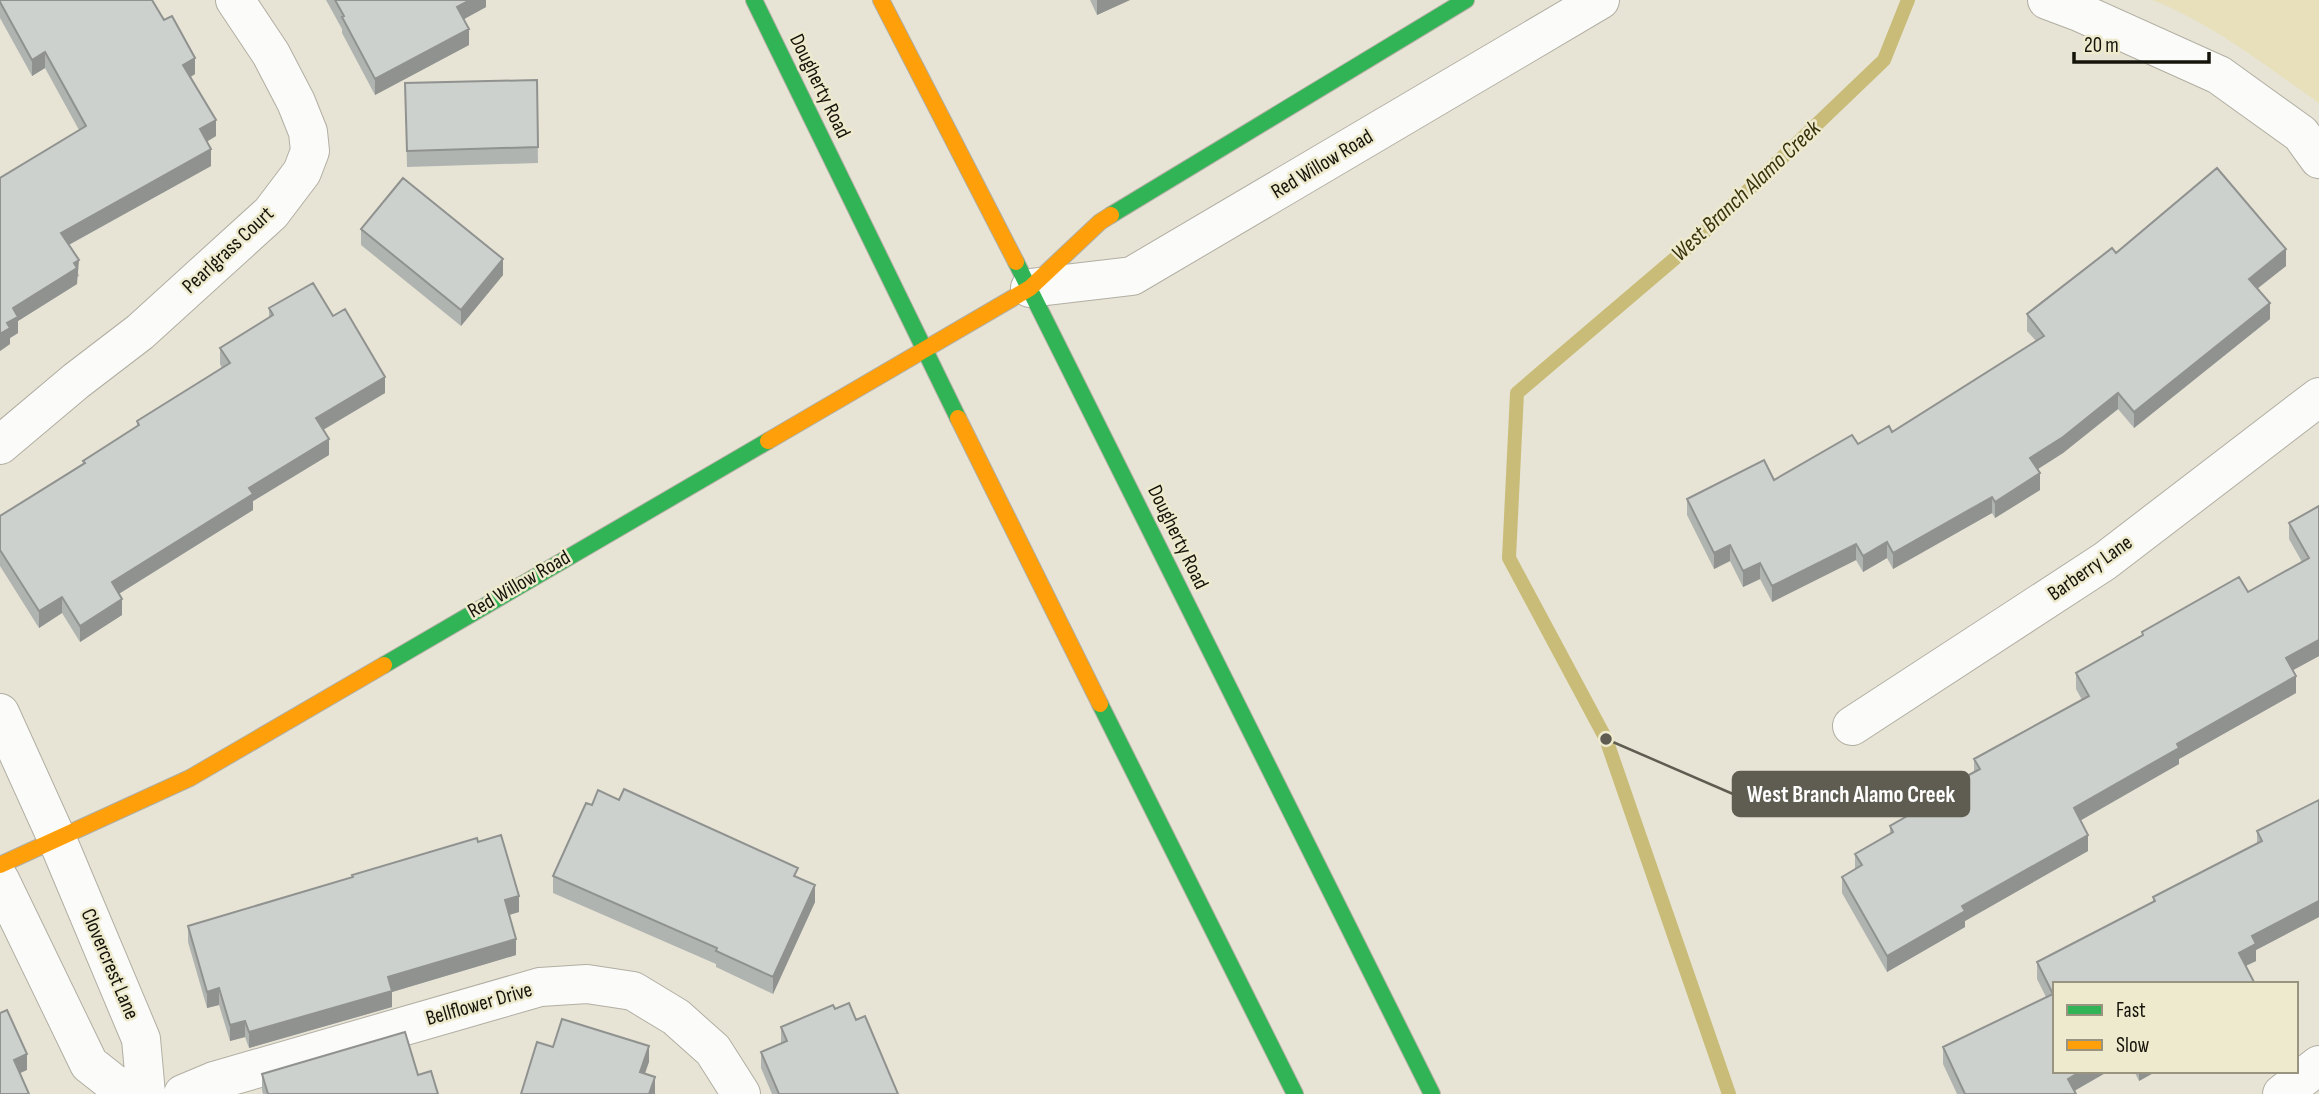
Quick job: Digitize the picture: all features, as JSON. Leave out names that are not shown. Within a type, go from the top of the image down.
[{"type":"main road","name":"Dougherty Road","points":[[754,0],[923,348],[1295,1094]]},
{"type":"main road","name":"Dougherty Road","points":[[881,0],[1030,288],[1432,1094]]},
{"type":"main road","name":"Red Willow Road","points":[[0,864],[190,778],[1030,288],[1100,222],[1466,0]]},
{"type":"street","name":"Pearlgrass Court","points":[[0,445],[140,332],[271,213],[302,172],[310,151],[309,132],[271,54],[235,0]]},
{"type":"street","name":"Red Willow Road","points":[[1030,288],[1132,276],[1600,0]]},
{"type":"street","points":[[2063,6],[2219,75],[2301,134],[2319,159]]},
{"type":"street","name":"Barberry Lane","points":[[1852,726],[2105,561],[2319,397]]},
{"type":"street","name":"Clovercrest Lane","points":[[0,713],[57,839],[141,1039],[146,1094]]},
{"type":"street","points":[[0,880],[89,1064],[127,1094]]},
{"type":"street","name":"Bellflower Drive","points":[[183,1094],[214,1081],[540,987],[587,984],[633,990],[676,1017],[713,1050],[741,1094]]},
{"type":"street","points":[[2282,1094],[2319,1065]]},
{"type":"shaded area","points":[[2152,0],[2319,0],[2319,103],[2217,33]]},
{"type":"building","points":[[0,0],[152,0],[164,20],[172,16],[195,58],[183,65],[216,120],[200,129],[211,149],[61,233],[79,260],[74,263],[77,268],[13,308],[18,317],[7,323],[10,328],[0,334],[0,178],[86,126],[45,52],[32,60]]},
{"type":"building","points":[[335,0],[470,0],[457,7],[469,29],[375,79]]},
{"type":"building","points":[[537,80],[538,147],[407,151],[405,83]]},
{"type":"building","points":[[2217,168],[2286,249],[2249,279],[2270,303],[2134,412],[2118,393],[2063,437],[2030,458],[2040,473],[1995,502],[1992,497],[1893,553],[1887,542],[1863,556],[1856,544],[1772,586],[1760,563],[1743,571],[1730,545],[1714,553],[1687,499],[1764,460],[1774,480],[1852,435],[1858,444],[1889,426],[1892,432],[2044,336],[2027,314],[2112,248],[2116,253]]},
{"type":"building","points":[[403,178],[503,259],[461,310],[361,229]]},
{"type":"building","points":[[313,283],[333,316],[345,309],[385,377],[316,418],[329,439],[249,488],[253,494],[112,582],[122,599],[80,626],[62,597],[39,611],[0,550],[0,516],[85,463],[83,461],[139,425],[137,421],[230,363],[220,348],[273,315],[269,308]]},
{"type":"building","points":[[2319,506],[2319,640],[2286,658],[2296,676],[2177,744],[2179,748],[2074,808],[2088,835],[1962,906],[1965,911],[1887,956],[1842,877],[1862,865],[1855,854],[1893,832],[1890,826],[1944,795],[1941,790],[1980,769],[1974,759],[2089,696],[2076,673],[2239,577],[2248,592],[2309,558],[2289,523]]},
{"type":"building","points":[[624,789],[798,868],[794,876],[815,885],[773,977],[716,951],[717,948],[553,876],[586,803],[592,805],[598,790],[619,800]]},
{"type":"building","points":[[2319,800],[2319,901],[2252,936],[2256,944],[2239,953],[2254,982],[2053,982],[2053,994],[2037,962],[2155,901],[2153,897],[2262,841],[2257,831]]},
{"type":"building","points":[[501,835],[519,896],[505,900],[516,939],[388,977],[392,991],[249,1032],[245,1021],[230,1025],[219,988],[207,992],[188,926],[477,838],[478,842]]},
{"type":"building","points":[[2053,994],[2053,1073],[2078,1073],[2068,1079],[2076,1094],[1965,1094],[1943,1047]]},
{"type":"building","points":[[849,1003],[856,1020],[865,1016],[898,1094],[779,1094],[761,1052],[787,1041],[781,1027],[833,1005],[835,1009]]},
{"type":"building","points":[[7,1010],[27,1054],[14,1060],[29,1094],[0,1094],[0,1013]]},
{"type":"building","points":[[562,1019],[649,1046],[640,1072],[655,1077],[649,1094],[521,1094],[537,1042],[553,1047]]},
{"type":"building","points":[[405,1032],[418,1075],[431,1071],[438,1094],[268,1094],[262,1074]]},
{"type":"waterway","name":"West Branch Alamo Creek","points":[[1729,1094],[1606,739],[1509,558],[1517,393],[1693,243],[1884,60],[1908,0]]},
{"type":"traffic: fast","points":[[754,0],[958,418]]},
{"type":"traffic: fast","points":[[1111,215],[1466,0]]},
{"type":"traffic: fast","points":[[1016,262],[1432,1094]]},
{"type":"traffic: fast","points":[[384,665],[768,441]]},
{"type":"traffic: fast","points":[[1100,704],[1295,1094]]},
{"type":"traffic: slow","points":[[881,0],[1016,262]]},
{"type":"traffic: slow","points":[[768,441],[1030,288],[1100,222],[1111,215]]},
{"type":"traffic: slow","points":[[958,418],[1100,704]]},
{"type":"traffic: slow","points":[[0,865],[190,778],[384,665]]},
{"type":"place","name":"West Branch Alamo Creek","points":[[1606,739]]}]
